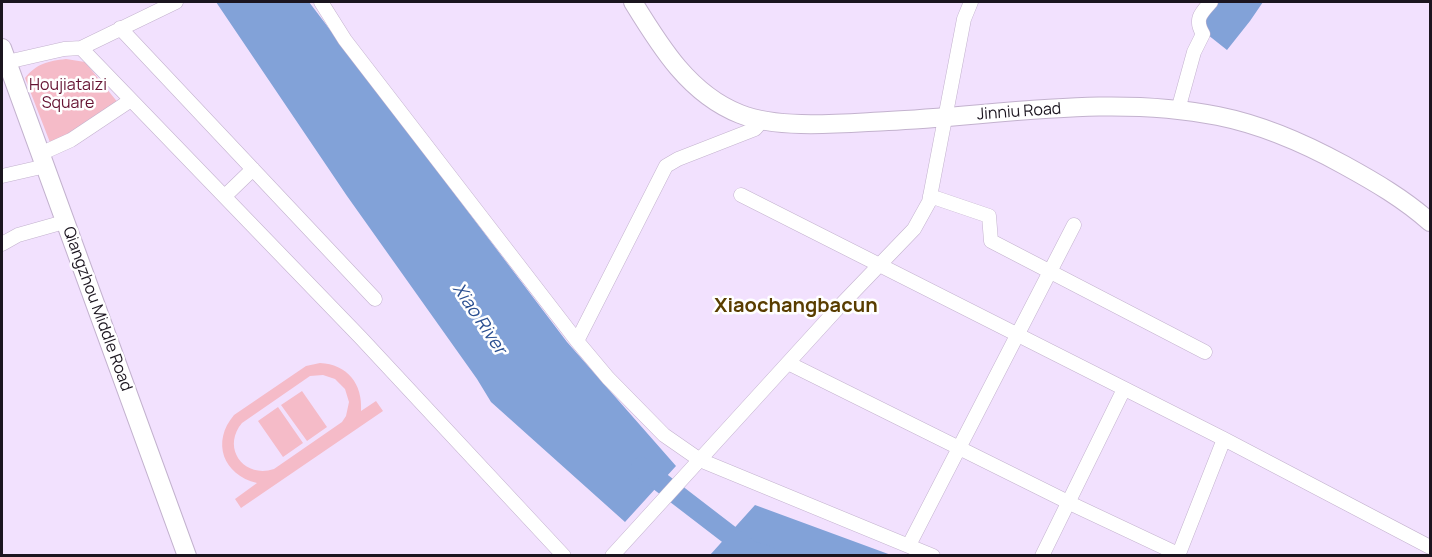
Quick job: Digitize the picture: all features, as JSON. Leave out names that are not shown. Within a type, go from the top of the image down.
[{"type":"main road","name":"Jinniu Road","points":[[633,2],[664,50],[692,84],[731,111],[762,121],[846,123],[1073,108],[1126,107],[1178,110],[1230,119],[1298,141],[1392,193],[1431,222]]},
{"type":"main road","name":"Qiangzhou Middle Road","points":[[3,60],[38,161],[187,555]]},
{"type":"main road","name":"Qiangzhou Middle Road","points":[[38,161],[57,224],[178,555]]},
{"type":"street","points":[[3,60],[81,48],[176,2]]},
{"type":"street","points":[[321,2],[345,40],[577,341],[608,378],[664,435],[698,463],[933,555]]},
{"type":"street","points":[[612,555],[627,542],[788,363],[914,229],[930,196],[964,19],[971,2]]},
{"type":"street","points":[[1178,110],[1194,52],[1203,34],[1197,23],[1198,16],[1211,2]]},
{"type":"street","points":[[120,28],[375,299]]},
{"type":"street","points":[[81,48],[361,338],[564,555]]},
{"type":"street","points":[[2,176],[38,161],[131,100]]},
{"type":"street","points":[[577,341],[666,166],[678,159],[755,129],[762,121]]},
{"type":"street","points":[[225,196],[253,169]]},
{"type":"street","points":[[741,195],[1224,439],[1431,547]]},
{"type":"street","points":[[930,196],[988,216],[991,241],[1205,352]]},
{"type":"street","points":[[2,244],[18,236],[57,224]]},
{"type":"street","points":[[909,545],[1074,225]]},
{"type":"street","points":[[788,363],[1178,555],[1224,439]]},
{"type":"street","points":[[1042,555],[1124,389]]},
{"type":"green space","name":"Houjiataizi Square","points":[[66,59],[85,62],[119,104],[51,145],[25,78],[43,64]]},
{"type":"green space","points":[[320,363],[338,367],[356,384],[361,401],[361,411],[376,401],[383,411],[241,508],[235,499],[257,483],[236,473],[224,456],[222,446],[227,425],[234,415],[306,366]],"holes":[[[323,375],[335,379],[345,389],[349,402],[342,422],[274,469],[253,470],[239,459],[234,442],[242,423],[310,376]]]},
{"type":"green space","points":[[302,391],[327,427],[307,441],[281,405]]},
{"type":"green space","points":[[278,407],[303,443],[283,457],[258,421]]},
{"type":"water","points":[[216,2],[309,2],[567,342],[676,466],[625,522],[491,402],[347,196]]},
{"type":"water","points":[[1213,2],[1263,2],[1227,50],[1203,31],[1201,21]]},
{"type":"water","points":[[755,505],[891,555],[710,555]]},
{"type":"waterway","name":"Xiao River","points":[[641,467],[749,550],[768,556]]},
{"type":"district","name":"Xiaochangbacun","points":[[796,306]]}]
